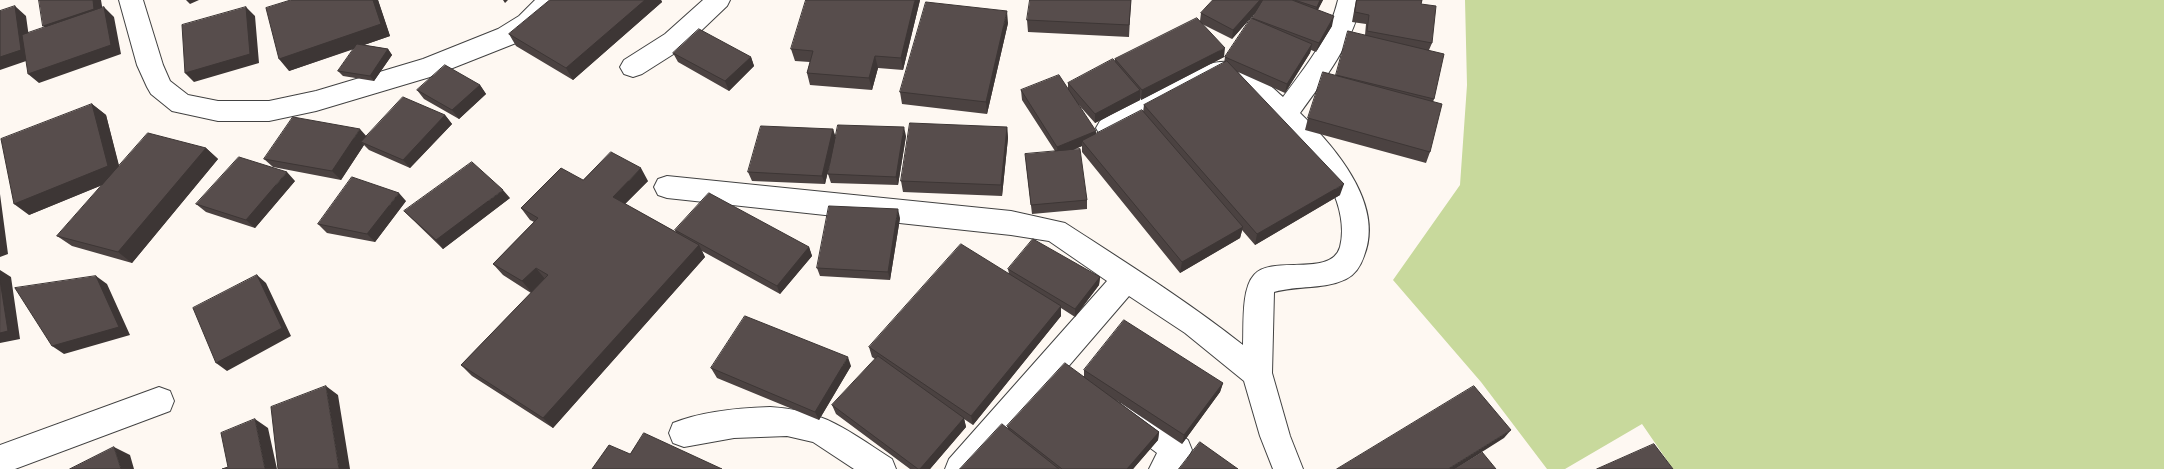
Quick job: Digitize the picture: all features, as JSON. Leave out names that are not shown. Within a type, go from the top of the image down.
[{"type":"street","points":[[131,0],[150,65],[160,87],[181,104],[218,111],[269,111],[316,101],[430,67],[507,36],[528,22],[550,0]]},
{"type":"street","points":[[633,67],[674,41],[718,0]]},
{"type":"street","points":[[1284,113],[1326,58],[1347,18],[1350,0]]},
{"type":"street","points":[[1100,133],[1212,72],[1237,72],[1284,113],[1335,171],[1348,197],[1356,230],[1355,242],[1350,258],[1341,268],[1331,273],[1271,279],[1264,283],[1260,291],[1257,373],[1275,436],[1288,469]]},
{"type":"street","points":[[667,187],[1011,223],[1055,231],[1195,324],[1257,373]]},
{"type":"street","points":[[960,469],[1066,368],[1127,278]]},
{"type":"street","points":[[1108,399],[1177,450],[1164,469]]},
{"type":"street","points":[[0,460],[159,401]]},
{"type":"street","points":[[684,433],[735,422],[788,423],[820,430],[881,469]]},
{"type":"green space","points":[[1465,0],[2164,0],[2164,469],[1673,469],[1642,424],[1565,469],[1547,469],[1481,382],[1393,280],[1460,185],[1467,85]]},
{"type":"building","points":[[39,0],[93,0],[94,9],[43,26]]},
{"type":"building","points":[[291,0],[373,0],[381,24],[279,59],[266,8]]},
{"type":"building","points":[[550,0],[645,0],[566,68],[509,34]]},
{"type":"building","points":[[806,0],[915,0],[901,58],[875,56],[869,78],[807,73],[813,51],[791,49]]},
{"type":"building","points":[[1030,0],[1131,0],[1129,25],[1027,20]]},
{"type":"building","points":[[1213,0],[1260,0],[1233,30],[1201,13]]},
{"type":"building","points":[[1263,0],[1292,0],[1334,16],[1319,43],[1252,18]]},
{"type":"building","points":[[1295,0],[1320,0],[1317,7]]},
{"type":"building","points":[[1357,0],[1422,0],[1421,4],[1436,6],[1432,43],[1367,31],[1369,15],[1355,12]]},
{"type":"building","points":[[926,2],[1007,11],[986,102],[900,92]]},
{"type":"building","points":[[15,6],[21,50],[0,57],[0,11]]},
{"type":"building","points":[[104,7],[111,45],[28,74],[22,35]]},
{"type":"building","points":[[246,7],[250,54],[185,73],[182,25]]},
{"type":"building","points":[[1197,18],[1225,48],[1142,90],[1115,59]]},
{"type":"building","points":[[1251,18],[1312,44],[1287,84],[1225,57]]},
{"type":"building","points":[[699,29],[751,57],[725,81],[673,53]]},
{"type":"building","points":[[1348,31],[1444,54],[1434,99],[1336,75]]},
{"type":"building","points":[[357,44],[388,49],[370,76],[338,71]]},
{"type":"building","points":[[1113,59],[1140,90],[1095,114],[1068,83]]},
{"type":"building","points":[[1227,61],[1344,184],[1257,234],[1144,105]]},
{"type":"building","points":[[445,65],[480,85],[452,110],[417,90]]},
{"type":"building","points":[[1323,72],[1442,104],[1430,152],[1308,118]]},
{"type":"building","points":[[1059,75],[1096,131],[1057,147],[1021,90]]},
{"type":"building","points":[[403,97],[445,115],[403,160],[361,142]]},
{"type":"building","points":[[92,104],[108,166],[14,204],[1,139]]},
{"type":"building","points":[[1142,110],[1243,227],[1182,262],[1082,141]]},
{"type":"building","points":[[293,117],[360,129],[332,171],[264,159]]},
{"type":"building","points":[[910,123],[1007,127],[1001,185],[901,181]]},
{"type":"building","points":[[838,125],[904,127],[896,177],[828,174]]},
{"type":"building","points":[[761,126],[833,129],[822,176],[748,172]]},
{"type":"building","points":[[148,133],[206,148],[118,252],[57,236]]},
{"type":"building","points":[[1080,149],[1087,200],[1031,205],[1025,154]]},
{"type":"building","points":[[611,152],[641,168],[613,197],[699,245],[543,418],[461,365],[548,275],[536,268],[522,281],[493,264],[538,218],[521,208],[561,168],[583,180]]},
{"type":"building","points":[[239,157],[287,172],[246,220],[196,204]]},
{"type":"building","points":[[472,162],[503,190],[436,240],[404,211]]},
{"type":"building","points":[[352,177],[399,193],[367,234],[318,224]]},
{"type":"building","points":[[709,193],[809,247],[777,286],[675,230]]},
{"type":"building","points":[[829,206],[898,209],[888,272],[817,268]]},
{"type":"building","points":[[1033,239],[1100,277],[1075,309],[1008,269]]},
{"type":"building","points":[[961,244],[1061,306],[971,416],[869,347]]},
{"type":"building","points":[[257,275],[282,328],[216,363],[193,308]]},
{"type":"building","points":[[96,276],[119,327],[52,346],[15,288]]},
{"type":"building","points":[[0,280],[8,331],[0,333]]},
{"type":"building","points":[[745,316],[848,357],[815,412],[711,368]]},
{"type":"building","points":[[1124,320],[1223,383],[1184,435],[1084,370]]},
{"type":"building","points":[[878,356],[964,418],[920,469],[832,405]]},
{"type":"building","points":[[1065,363],[1159,432],[1127,469],[1062,469],[1007,426]]},
{"type":"building","points":[[326,386],[339,469],[278,469],[271,407]]},
{"type":"building","points":[[1474,386],[1511,430],[1448,469],[1337,469]]},
{"type":"building","points":[[255,419],[265,469],[222,469],[228,467],[221,433]]},
{"type":"building","points":[[1002,424],[1059,469],[960,469]]},
{"type":"building","points":[[644,433],[722,469],[592,469],[609,445],[630,454]]},
{"type":"building","points":[[1200,442],[1238,469],[1179,469]]},
{"type":"building","points":[[1654,444],[1673,469],[1597,469]]},
{"type":"building","points":[[114,447],[121,469],[70,469]]},
{"type":"building","points":[[1482,452],[1496,469],[1454,469]]}]
